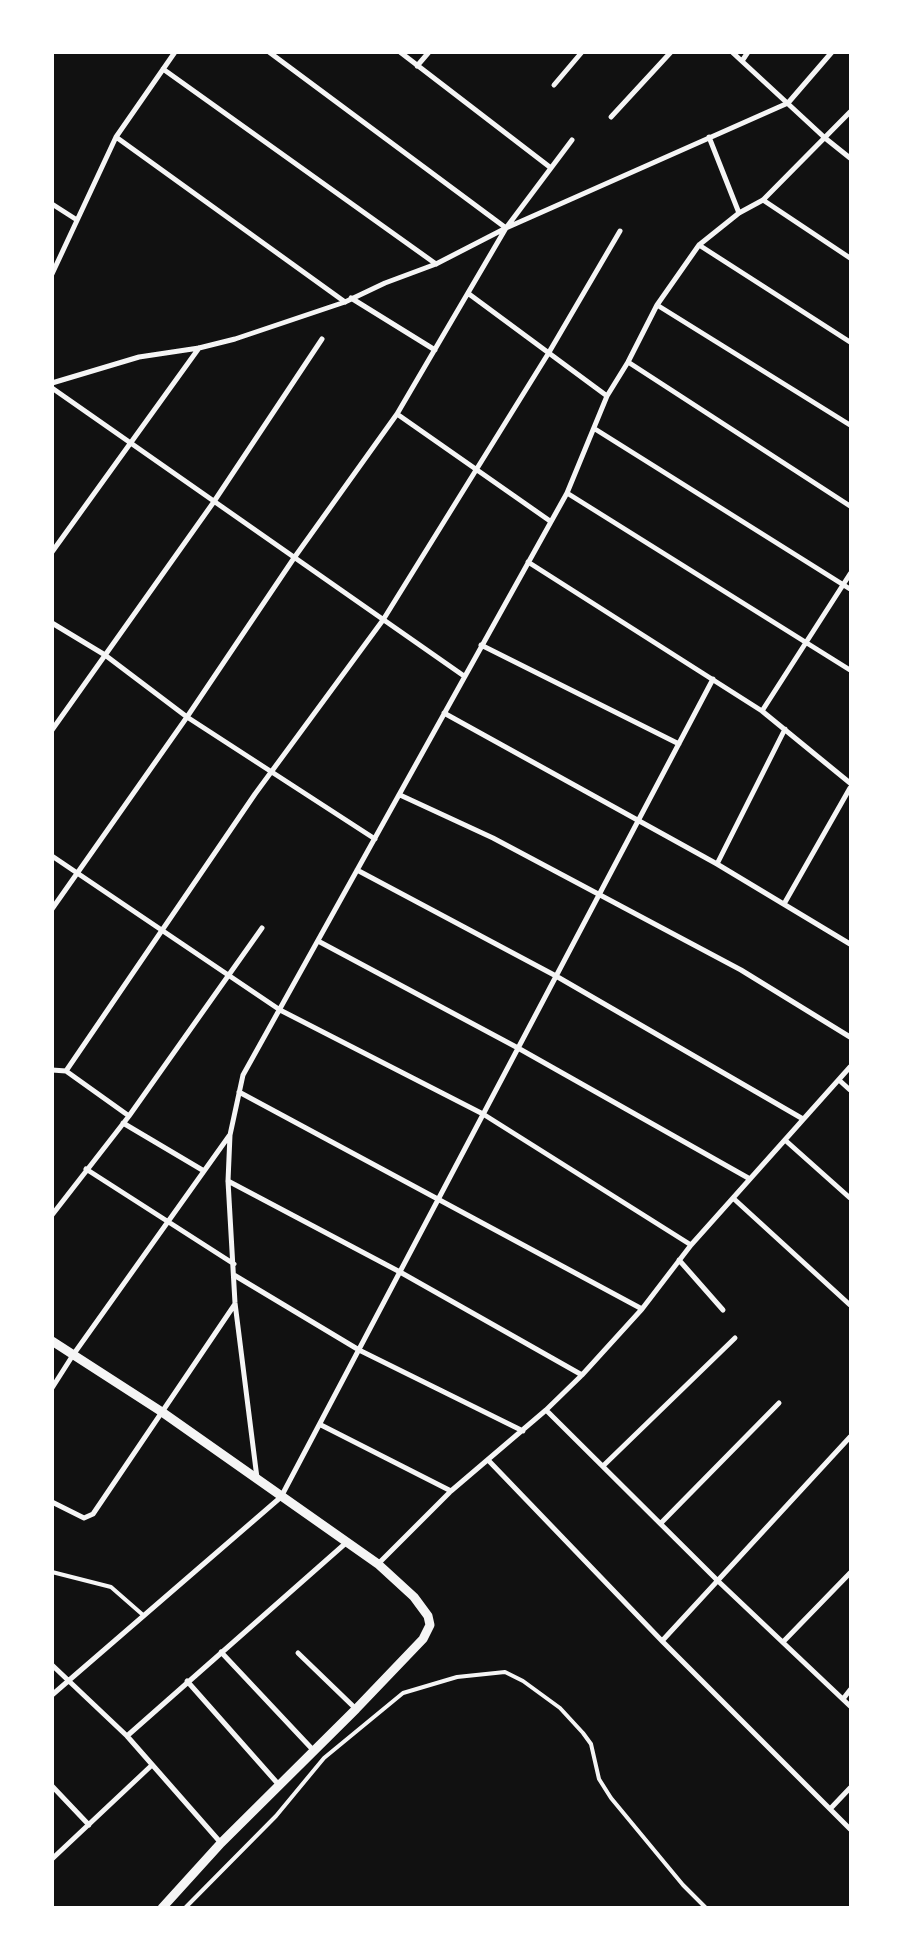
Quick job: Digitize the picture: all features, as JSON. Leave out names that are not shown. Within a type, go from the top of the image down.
[{"type":"street","points":[[52,274],[116,137],[175,52]]},
{"type":"street","points":[[270,52],[506,228]]},
{"type":"street","points":[[400,52],[551,168]]},
{"type":"street","points":[[417,66],[429,52]]},
{"type":"street","points":[[554,85],[582,52]]},
{"type":"street","points":[[612,117],[672,52]]},
{"type":"street","points":[[732,52],[825,138],[850,158]]},
{"type":"street","points":[[742,61],[748,52]]},
{"type":"street","points":[[52,383],[139,357],[198,348],[235,339],[345,302],[436,264],[506,228],[788,103],[832,52]]},
{"type":"street","points":[[163,69],[436,264]]},
{"type":"street","points":[[258,1478],[235,1303],[228,1181],[230,1135],[243,1075],[400,796],[550,521],[568,493],[607,396],[628,362],[657,305],[699,246],[738,213],[763,200],[850,112]]},
{"type":"street","points":[[116,137],[345,302]]},
{"type":"street","points":[[709,137],[738,213]]},
{"type":"street","points":[[52,910],[187,717],[294,558],[397,414],[506,228],[572,140]]},
{"type":"street","points":[[763,200],[850,258]]},
{"type":"street","points":[[52,204],[77,220]]},
{"type":"street","points":[[66,1071],[271,773],[383,620],[548,354],[620,231]]},
{"type":"street","points":[[699,246],[850,342]]},
{"type":"street","points":[[469,294],[607,396]]},
{"type":"street","points":[[351,298],[435,350]]},
{"type":"street","points":[[657,305],[850,425]]},
{"type":"street","points":[[52,730],[214,502],[322,339]]},
{"type":"street","points":[[52,552],[132,444],[198,348]]},
{"type":"street","points":[[628,362],[850,506]]},
{"type":"street","points":[[52,388],[464,676]]},
{"type":"street","points":[[397,414],[550,521]]},
{"type":"street","points":[[595,429],[850,589]]},
{"type":"street","points":[[568,493],[850,670]]},
{"type":"street","points":[[528,562],[762,711],[850,783]]},
{"type":"street","points":[[762,711],[850,574]]},
{"type":"street","points":[[52,623],[105,655],[187,717],[375,839]]},
{"type":"street","points":[[481,645],[678,744]]},
{"type":"street","points":[[52,1695],[67,1680],[281,1497],[713,679]]},
{"type":"street","points":[[444,713],[717,864],[850,944]]},
{"type":"street","points":[[717,864],[785,729]]},
{"type":"street","points":[[784,904],[850,788]]},
{"type":"street","points":[[400,796],[493,838],[741,970],[850,1037]]},
{"type":"street","points":[[52,856],[280,1010],[483,1114],[691,1245]]},
{"type":"street","points":[[357,870],[556,976],[803,1119]]},
{"type":"street","points":[[52,1215],[129,1116],[262,928]]},
{"type":"street","points":[[318,941],[518,1048],[750,1179]]},
{"type":"street","points":[[378,1564],[451,1491],[523,1431],[582,1375],[642,1309],[691,1245],[850,1067]]},
{"type":"street","points":[[52,1070],[66,1071],[129,1116]]},
{"type":"street","points":[[839,1080],[850,1090]]},
{"type":"street","points":[[239,1092],[642,1309]]},
{"type":"street","points":[[123,1123],[204,1171]]},
{"type":"street","points":[[52,1388],[73,1355],[230,1135]]},
{"type":"street","points":[[785,1140],[850,1198]]},
{"type":"street","points":[[86,1169],[234,1264]]},
{"type":"street","points":[[228,1181],[400,1272],[582,1375]]},
{"type":"street","points":[[733,1198],[850,1305]]},
{"type":"street","points":[[679,1260],[723,1310]]},
{"type":"street","points":[[234,1276],[358,1350],[523,1431]]},
{"type":"street","points":[[52,1502],[84,1518],[93,1514],[235,1303]]},
{"type":"street","points":[[603,1466],[736,1338]]},
{"type":"street","points":[[52,1341],[162,1412],[378,1564],[420,1603],[428,1616],[430,1626],[423,1639],[356,1709],[220,1843],[162,1908]]},
{"type":"street","points":[[661,1523],[779,1403]]},
{"type":"street","points":[[546,1410],[718,1581],[850,1706]]},
{"type":"street","points":[[320,1426],[451,1491]]},
{"type":"street","points":[[662,1641],[850,1438]]},
{"type":"street","points":[[489,1461],[662,1641],[850,1829]]},
{"type":"street","points":[[127,1736],[187,1681],[347,1542]]},
{"type":"street","points":[[783,1642],[850,1573]]},
{"type":"street","points":[[221,1652],[314,1751]]},
{"type":"street","points":[[298,1653],[356,1709]]},
{"type":"street","points":[[52,1665],[127,1736],[220,1843]]},
{"type":"street","points":[[187,1681],[279,1785]]},
{"type":"street","points":[[843,1699],[850,1690]]},
{"type":"street","points":[[52,1858],[152,1765]]},
{"type":"street","points":[[52,1786],[89,1825]]},
{"type":"street","points":[[830,1808],[850,1788]]},
{"type":"lane","points":[[52,1572],[111,1587],[144,1615]]},
{"type":"lane","points":[[185,1908],[276,1816],[324,1758],[403,1693],[456,1677],[505,1672],[523,1681],[560,1708],[583,1732],[591,1744],[599,1778],[611,1798],[683,1885],[706,1908]]}]
